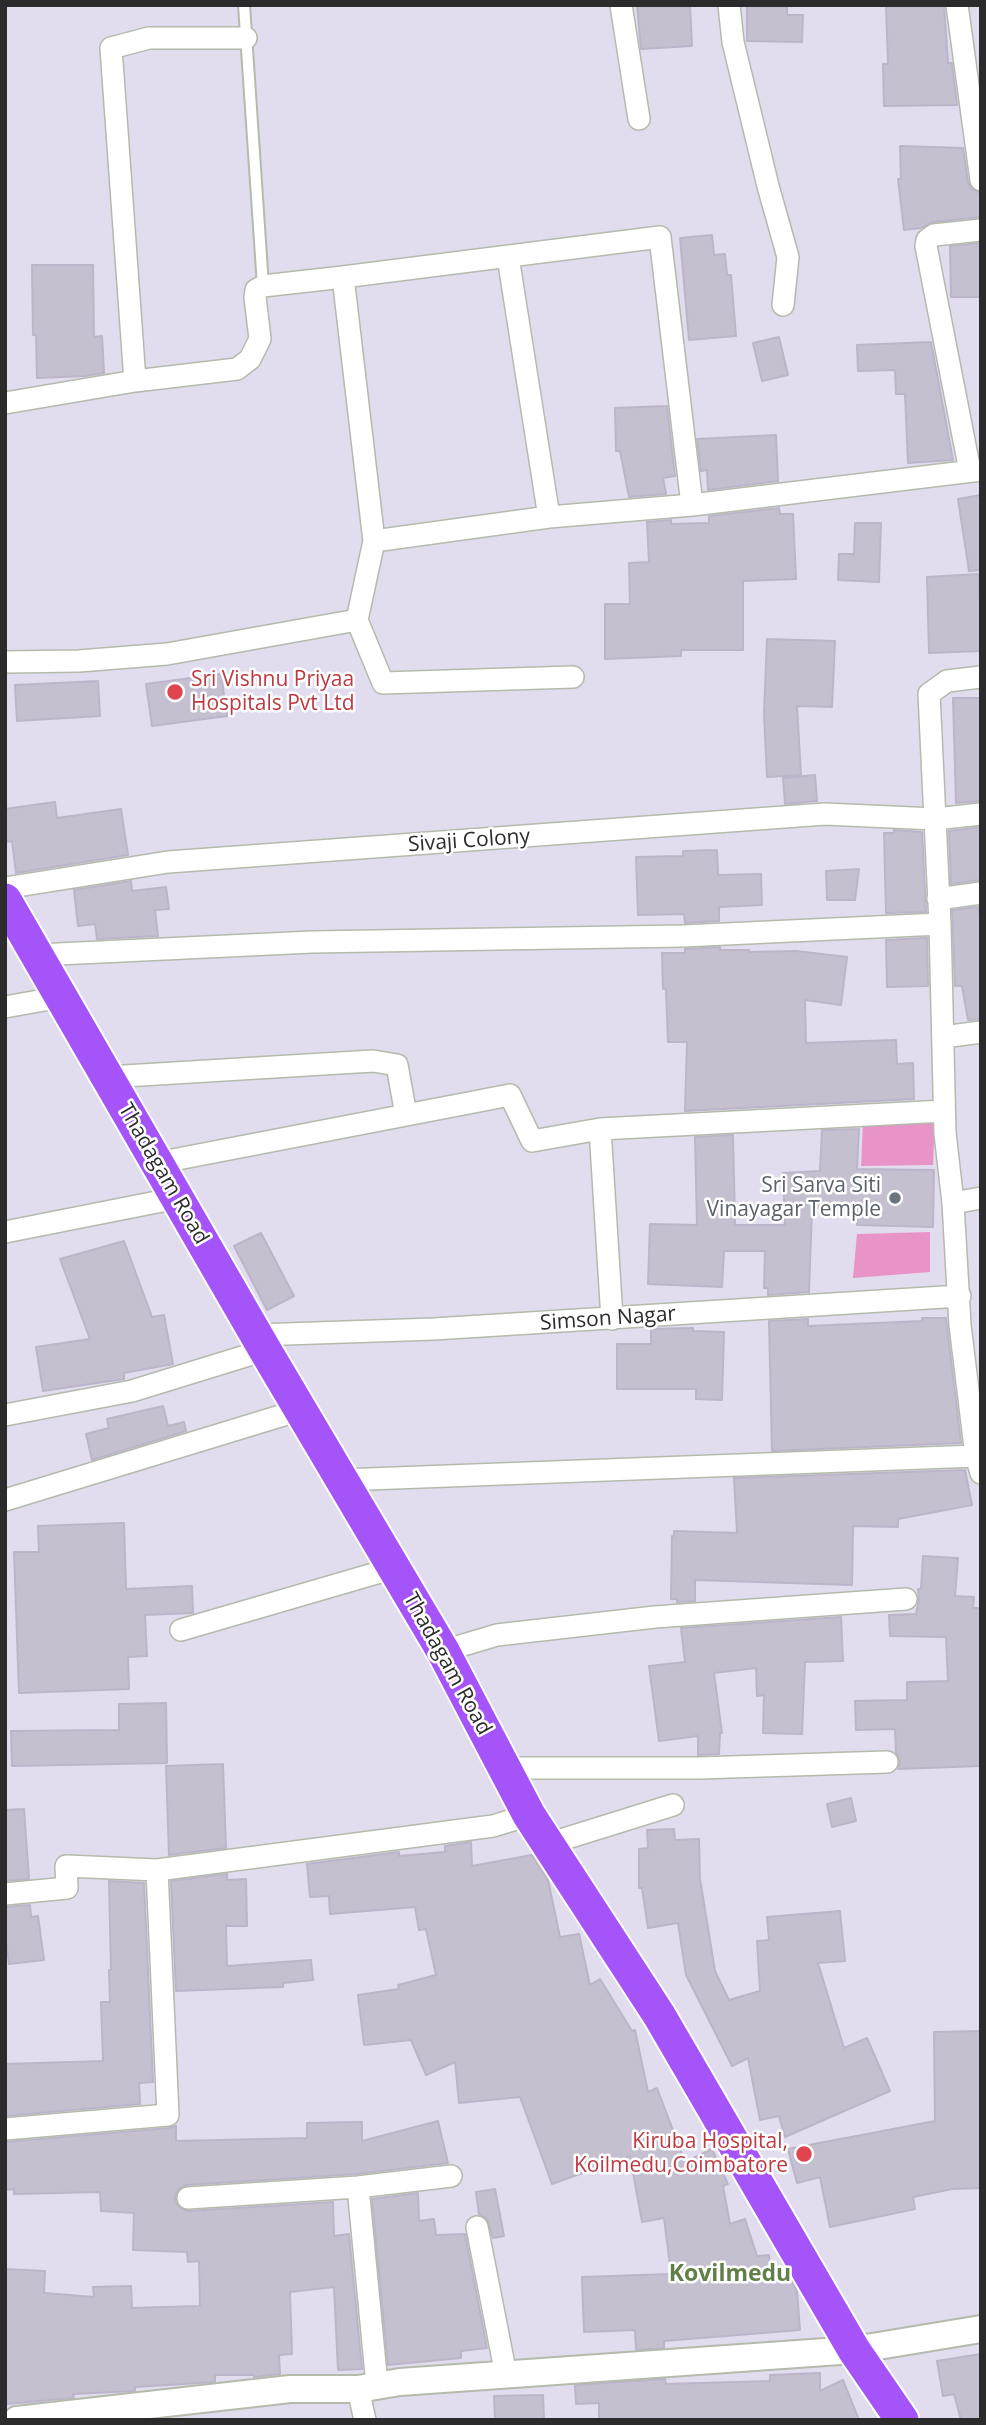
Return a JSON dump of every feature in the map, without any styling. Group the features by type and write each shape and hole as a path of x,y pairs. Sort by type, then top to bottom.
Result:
{"main road":[{"name":"Thadagam Road","path":"5,900 300,1410 443,1651 529,1815 659,2015 854,2350 902,2420"}],"street":[{"path":"621,5 639,119"},
{"path":"729,5 733,42 788,257 783,305"},
{"path":"957,5 981,180"},
{"path":"135,382 111,48 149,38 246,38"},
{"path":"374,541 549,517 692,505 975,470 926,246 927,240 934,235 981,230"},
{"path":"5,402 237,369 250,359 260,340 255,297 256,290 263,286 660,237 692,505"},
{"path":"508,257 549,517"},
{"path":"343,277 374,541 357,620 383,683 573,677"},
{"path":"5,662 79,661 167,654 357,620"},
{"path":"342,1480 979,1465 961,1325 944,1111 940,924 929,694 947,681 981,677"},
{"name":"Sivaji Colony","path":"5,888 168,862 825,814 935,819 981,814"},
{"path":"938,899 981,893"},
{"path":"37,955 312,942 684,936 940,924"},
{"path":"5,1007 61,997"},
{"path":"943,1037 981,1032"},
{"path":"108,1077 373,1061 397,1065 406,1115"},
{"path":"157,1163 510,1095 532,1141 600,1129 944,1111"},
{"path":"600,1129 612,1319"},
{"path":"5,1232 177,1198"},
{"path":"953,1203 981,1198"},
{"name":"Simson Nagar","path":"5,1415 132,1391 261,1343 434,1329 960,1296"},
{"path":"5,1500 300,1410"},
{"path":"181,1630 394,1568"},
{"path":"443,1651 497,1635 641,1619 905,1599"},
{"path":"504,1768 699,1768 887,1762"},
{"path":"548,1844 673,1805"},
{"path":"5,1894 67,1888 66,1866 157,1870 493,1826 529,1815"},
{"path":"5,2129 168,2115 157,1870"},
{"path":"188,2198 358,2187 451,2176"},
{"path":"358,2187 367,2387 365,2420"},
{"path":"477,2227 506,2375"},
{"path":"17,2420 290,2389 367,2387 631,2364 854,2350 981,2329"}],"lane":[{"path":"244,5 263,286"}],"shaded area":[{"path":"935,1118 933,1165 861,1166 863,1121"},
{"path":"930,1232 930,1272 853,1278 857,1234"}],"building":[{"path":"637,5 690,5 692,46 641,49"},
{"path":"747,5 787,5 787,15 803,15 802,42 747,41"},
{"path":"886,5 944,5 948,63 952,63 957,105 884,106 883,64 888,64"},
{"path":"900,146 963,148 968,182 971,189 981,193 981,217 933,222 921,228 904,230 898,179 901,179"},
{"path":"712,235 714,255 725,254 727,275 731,275 736,336 689,340 680,238"},
{"path":"981,243 981,297 951,297 950,246"},
{"path":"32,265 93,265 94,337 102,336 104,373 37,378"},
{"path":"779,337 788,375 762,381 753,343"},
{"path":"931,342 953,460 908,463 905,394 896,394 895,370 858,371 857,345"},
{"path":"667,406 675,476 663,478 666,494 629,497 620,451 616,451 615,408"},
{"path":"776,435 778,481 708,490 707,470 701,471 697,439"},
{"path":"981,495 981,570 969,571 958,499"},
{"path":"779,508 780,514 793,514 796,579 743,581 743,650 681,650 681,656 605,659 605,604 630,604 629,563 649,562 647,522 671,520 671,524 709,523 709,516"},
{"path":"855,523 881,523 879,582 838,580 839,554 854,554"},
{"path":"979,574 981,651 929,653 927,577"},
{"path":"767,639 835,641 832,707 797,706 801,775 767,777 764,714"},
{"path":"221,674 227,716 152,726 146,684"},
{"path":"98,681 100,716 17,721 15,685"},
{"path":"953,698 981,698 981,801 956,803"},
{"path":"815,775 817,801 785,804 783,778"},
{"path":"55,802 57,818 121,809 128,855 16,873 12,841 5,842 5,809"},
{"path":"981,827 981,880 951,884 949,831"},
{"path":"894,830 922,832 926,912 886,913 884,833 894,833"},
{"path":"717,850 718,875 761,874 762,905 719,907 719,921 685,923 684,914 638,915 636,857 683,856 683,851"},
{"path":"859,869 855,900 827,900 826,871"},
{"path":"131,881 132,891 166,887 169,909 155,910 158,936 97,939 95,924 78,926 74,890"},
{"path":"978,907 981,922 981,1019 968,1020 962,986 955,986 952,910"},
{"path":"927,938 928,986 887,987 886,940"},
{"path":"720,947 720,950 796,951 847,957 841,1005 805,1000 806,1043 896,1040 897,1064 913,1063 914,1099 685,1111 687,1042 668,1042 662,953 685,953 685,949"},
{"path":"859,1129 857,1169 934,1170 933,1227 857,1225 857,1211 812,1208 809,1292 768,1295 768,1288 764,1288 765,1251 724,1251 722,1287 648,1284 650,1224 697,1225 695,1137 733,1135 735,1225 785,1225 783,1173 820,1171 822,1130"},
{"path":"261,1233 294,1296 267,1310 234,1246"},
{"path":"124,1241 152,1317 164,1315 173,1364 124,1373 124,1379 43,1391 36,1347 90,1339 60,1259"},
{"path":"922,1318 946,1318 961,1443 772,1451 769,1321 808,1319 808,1326 922,1321"},
{"path":"693,1328 693,1331 724,1332 722,1400 696,1399 696,1389 617,1389 617,1344 651,1344 651,1329"},
{"path":"163,1406 168,1426 184,1422 186,1431 92,1460 86,1434 109,1428 107,1419"},
{"path":"965,1470 972,1505 898,1519 898,1527 853,1526 852,1585 695,1580 695,1601 677,1602 677,1599 671,1599 674,1531 737,1533 734,1478"},
{"path":"124,1523 126,1589 192,1586 193,1613 145,1615 147,1656 128,1657 129,1689 19,1693 14,1552 39,1552 38,1526"},
{"path":"923,1556 958,1558 955,1596 974,1597 973,1608 981,1608 981,1766 898,1769 900,1761 896,1753 895,1729 856,1730 855,1701 907,1700 907,1682 948,1681 946,1637 890,1636 889,1615 916,1614"},
{"path":"841,1617 843,1661 805,1662 802,1734 763,1733 764,1695 757,1696 756,1668 714,1673 722,1733 719,1754 698,1755 698,1736 659,1741 649,1666 685,1662 681,1628"},
{"path":"166,1703 167,1763 12,1766 11,1731 119,1730 119,1704"},
{"path":"223,1764 226,1848 169,1855 166,1766"},
{"path":"851,1798 856,1821 832,1827 827,1804"},
{"path":"24,1809 29,1879 5,1881 5,1810"},
{"path":"674,1829 675,1840 699,1839 700,1879 715,1971 729,2000 760,1991 757,1941 769,1940 767,1917 840,1911 845,1961 818,1963 844,2048 867,2038 890,2091 785,2137 779,2116 760,2120 748,2058 732,2066 686,1975 678,1923 648,1928 642,1888 639,1888 639,1849 648,1848 647,1830"},
{"path":"471,1842 472,1866 532,1855 548,1880 560,1937 579,1934 590,1985 600,1979 632,2031 635,2030 648,2092 657,2088 685,2162 712,2149 728,2184 723,2186 730,2224 745,2219 757,2256 769,2255 771,2282 792,2281 797,2291 800,2330 664,2341 664,2348 636,2350 635,2330 584,2332 582,2277 671,2274 664,2218 642,2222 630,2156 552,2184 520,2097 459,2103 455,2062 426,2075 411,2040 364,2045 358,1995 399,1989 398,1985 436,1975 426,1929 419,1930 415,1907 330,1914 329,1896 310,1897 307,1864 399,1852 399,1856 445,1852 445,1846"},
{"path":"227,1874 227,1880 246,1879 247,1926 226,1926 227,1966 311,1960 313,1980 283,1983 283,1987 176,1991 171,1881"},
{"path":"109,1881 144,1883 153,2082 139,2083 140,2104 5,2116 5,2064 103,2061 101,2002 110,2002"},
{"path":"30,1905 31,1917 38,1916 44,1960 9,1964 5,1907"},
{"path":"981,2031 981,2188 952,2189 913,2197 915,2209 830,2227 820,2177 797,2183 788,2149 935,2121 934,2032"},
{"path":"438,2121 448,2163 357,2174 187,2185 176,2193 178,2206 188,2211 333,2202 334,2236 349,2234 362,2369 338,2370 334,2287 290,2292 292,2354 279,2355 280,2374 254,2377 215,2375 215,2382 135,2387 135,2391 73,2394 74,2398 7,2404 5,2269 45,2271 44,2293 94,2297 93,2287 131,2286 132,2308 200,2306 199,2261 188,2262 187,2252 133,2250 134,2213 101,2211 100,2192 14,2194 14,2189 5,2190 5,2142 176,2126 176,2141 307,2138 307,2123 362,2122 362,2141"},
{"path":"495,2189 504,2236 493,2238 487,2219 479,2214 476,2192"},
{"path":"418,2193 419,2221 434,2219 436,2235 465,2234 487,2348 461,2351 461,2358 388,2365 372,2199"},
{"path":"981,2354 981,2420 961,2420 954,2394 943,2396 937,2361"},
{"path":"820,2373 820,2391 843,2380 859,2420 599,2420 599,2403 576,2404 575,2385 665,2379 666,2384 770,2381 770,2375"},
{"path":"543,2395 544,2420 495,2420 494,2396"}],"place":[{"name":"Sri Vishnu Priyaa Hospitals Pvt Ltd","path":"175,692"},
{"name":"Sri Sarva Siti Vinayagar Temple","path":"895,1198"},
{"name":"Kiruba Hospital, Koilmedu,Coimbatore","path":"804,2154"}],"district":[{"name":"Kovilmedu","path":"730,2274"}]}
